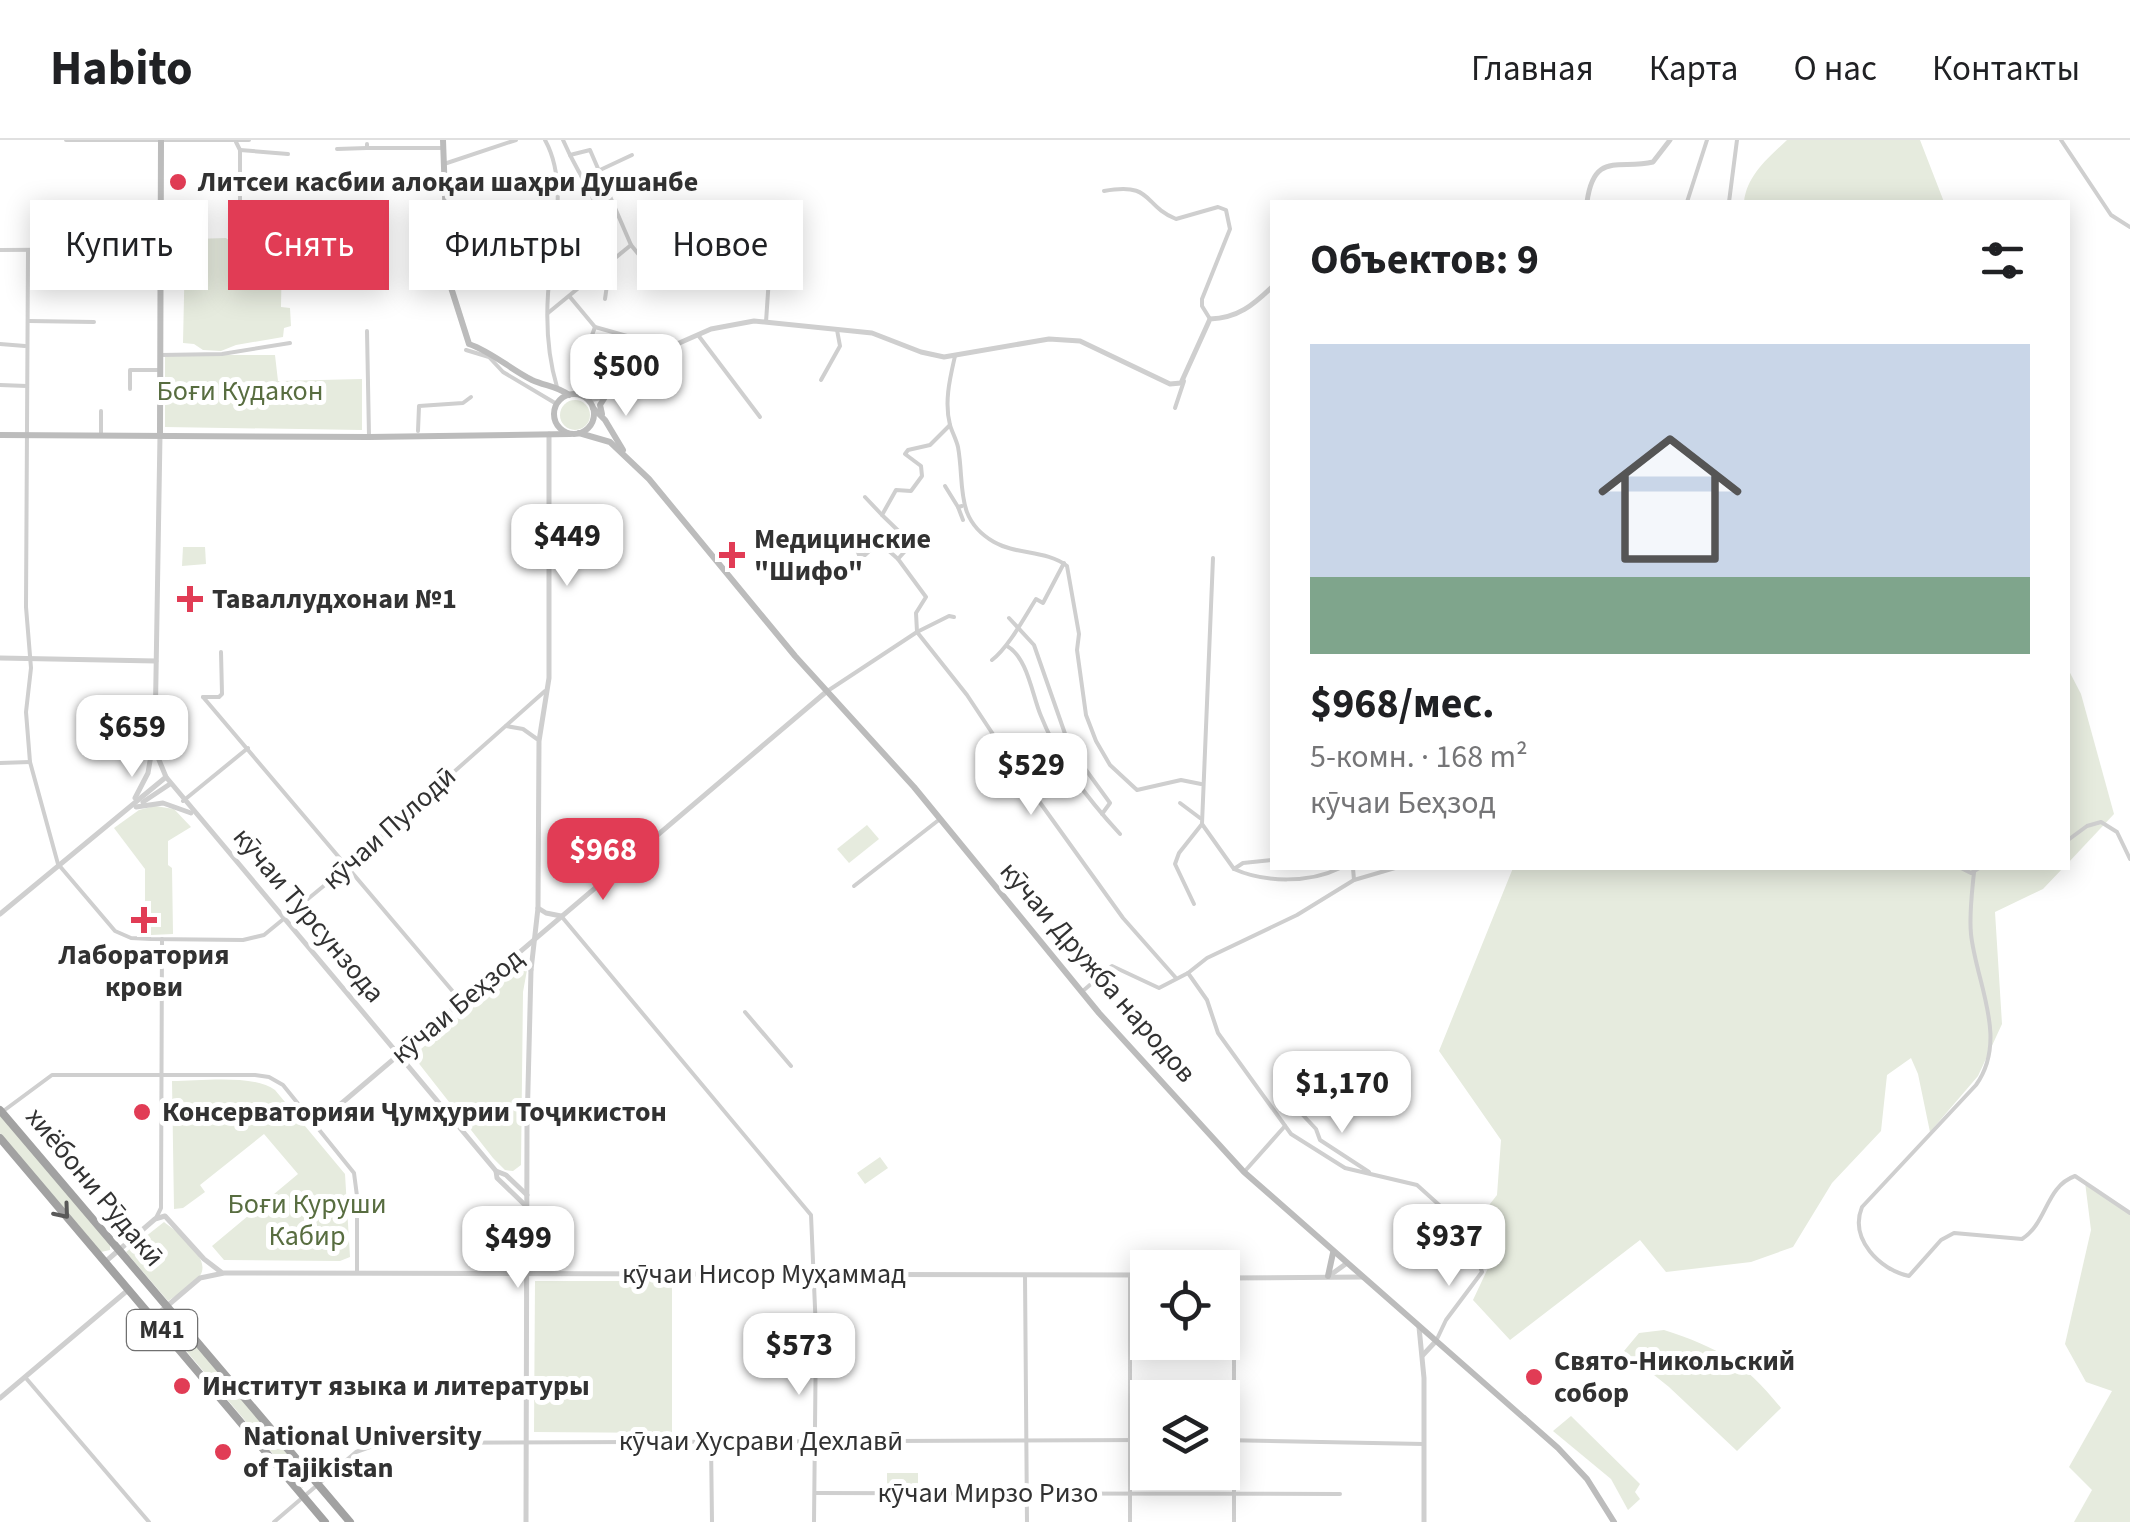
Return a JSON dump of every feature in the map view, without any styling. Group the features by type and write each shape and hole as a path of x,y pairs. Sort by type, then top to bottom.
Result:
{"highway":[{"name":"хиёбони Рӯдакӣ","path":"1,1111 350,1522"},
{"name":"M41","path":"0,1138 325,1522"}],"main road":[{"path":"160,200 161,140"},
{"path":"443,144 448,278 469,344 544,384 579,395 605,420 627,456"},
{"path":"160,290 160,435"},
{"path":"544,384 556,405 550,434"},
{"path":"556,405 569,395"},
{"path":"605,398 600,405 605,420"},
{"path":"580,433 592,423 591,404"},
{"path":"555,418 560,428 570,434"},
{"path":"0,434 370,437 580,433 610,442 627,456"},
{"name":"кӯчаи Дружба народов","path":"627,456 826,692 940,819 1081,992 1244,1172 1558,1448 1587,1479 1614,1522"},
{"path":"1328,1276 1333,1252"}],"street":[{"path":"66,140 249,140"},
{"path":"443,164 516,140"},
{"path":"545,140 551,151 556,200"},
{"path":"563,140 594,200"},
{"path":"1588,200 1593,180 1602,169 1616,163 1652,162 1670,140"},
{"path":"1687,200 1707,140"},
{"path":"1729,200 1737,140"},
{"path":"2062,140 2112,215 2130,227"},
{"path":"236,142 240,150 240,200"},
{"path":"337,149 443,144"},
{"path":"570,155 588,149 637,252"},
{"path":"240,150 288,154"},
{"path":"600,170 632,154"},
{"path":"1104,191 1140,190 1176,219 1218,206 1226,210 1230,229 1202,299 1210,319"},
{"path":"604,200 608,198"},
{"path":"617,257 631,245"},
{"path":"0,250 28,250 26,607 30,658 26,698 30,762 58,864"},
{"path":"1210,319 1225,319 1248,310 1270,288"},
{"path":"550,290 550,364 557,388"},
{"path":"548,313 578,290"},
{"path":"604,299 606,290"},
{"path":"766,322 768,290"},
{"path":"570,297 595,326 634,338 655,358"},
{"path":"1175,408 1210,319"},
{"path":"28,321 94,322"},
{"path":"591,404 605,398 655,358 711,328 735,323 766,322 872,334 921,352 955,356 1024,342 1068,340 1100,350 1170,384 1184,382"},
{"path":"594,345 591,336 595,326"},
{"path":"821,380 840,346 836,329"},
{"path":"367,331 370,437"},
{"path":"698,335 760,417"},
{"path":"160,355 222,354 290,343"},
{"path":"0,344 28,346"},
{"path":"466,350 490,357 503,372 556,405"},
{"path":"955,356 948,390 950,425 958,448 963,520"},
{"path":"130,390 130,370 160,370"},
{"path":"0,385 28,386"},
{"path":"418,431 419,406 464,403 471,396"},
{"path":"101,411 101,433"},
{"path":"882,515 897,489 911,491 922,476 921,466 906,454 908,450 930,445 950,425"},
{"path":"526,1522 526,1195 531,970 538,908 539,741 549,678 550,434"},
{"name":"кӯчаи Турсунзода","path":"160,435 155,735 157,755 168,780 496,1171 506,1175 526,1195"},
{"path":"945,486 974,527 994,542 1064,563"},
{"path":"865,496 913,542 898,559"},
{"path":"851,533 858,555 865,555 875,546 889,551 926,597 916,613 917,632 967,694 1123,918 1176,978"},
{"path":"1194,904 1175,864 1202,821 1213,558"},
{"path":"992,660 1007,646 1036,598 1044,603 1064,563"},
{"path":"1064,563 1073,590 1086,715 1110,765 1137,790 1181,780 1201,784"},
{"path":"826,692 917,632 948,616 954,617"},
{"path":"1009,618 1034,645 1073,755 1110,803 1102,814"},
{"path":"1007,646 1022,662 1060,758 1080,790 1120,834"},
{"path":"222,652 222,694 219,698 203,697 462,1000"},
{"path":"0,658 156,661"},
{"name":"кӯчаи Пулодӣ","path":"58,864 115,931 131,938 252,940 264,935 348,866 545,691"},
{"name":"кӯчаи Беҳзод","path":"316,1125 826,692"},
{"path":"506,726 523,729 539,741"},
{"path":"134,804 148,772 155,735"},
{"path":"183,801 248,748"},
{"path":"0,763 30,762"},
{"path":"1018,772 1031,762"},
{"path":"0,914 168,780"},
{"path":"134,804 164,803 195,815"},
{"path":"1180,803 1202,821 1234,869 1256,877 1290,878 1335,870"},
{"path":"854,886 940,819"},
{"path":"2070,838 2101,822 2117,832 2130,859"},
{"path":"1234,869 1245,863 1270,860"},
{"path":"1353,870 1354,880"},
{"path":"1081,992 1112,966 1159,988 1354,880 1388,870"},
{"path":"1964,870 1977,870"},
{"path":"1974,872 1972,937 1990,1017 1984,1070 1976,1085 1862,1207 1858,1222 1862,1240 1870,1252 1894,1270 1910,1276 1947,1235 2022,1239 2035,1229 2056,1188 2074,1176 2130,1213"},
{"path":"538,908 546,914 561,916 810,1215 814,1275 814,1522"},
{"path":"105,1262 155,1219 161,1208 162,939"},
{"path":"508,962 520,962 531,970"},
{"path":"1188,974 1207,1000 1218,1032 1294,1136 1344,1168 1414,1183 1468,1231 1483,1268 1478,1281 1423,1355"},
{"path":"745,1012 791,1066"},
{"path":"1,1111 52,1074 267,1076 283,1085 355,1178 358,1273"},
{"path":"1301,1112 1320,1140 1373,1174"},
{"path":"1244,1172 1285,1126"},
{"path":"506,1175 519,1174 527,1166"},
{"name":"кӯчаи Турсунзода","path":"496,1171 497,1178 526,1206"},
{"path":"161,1208 204,1258 224,1272"},
{"path":"155,1219 168,1217"},
{"path":"200,1278 206,1268 204,1258"},
{"path":"1318,1280 1347,1263"},
{"name":"кӯчаи Нисор Муҳаммад","path":"153,1318 200,1278 224,1272 1130,1275"},
{"path":"1025,1274 1027,1522"},
{"path":"1240,1279 1363,1277"},
{"path":"0,1398 128,1290"},
{"path":"1419,1328 1423,1355 1424,1522"},
{"path":"25,1377 149,1522"},
{"name":"кӯчаи Хусрави Дехлавӣ","path":"318,1485 356,1452 374,1444 1130,1440"},
{"path":"1240,1440 1424,1444"},
{"path":"711,1441 712,1522"},
{"path":"274,1522 318,1485"},
{"path":"1130,1490 1130,1522"},
{"path":"1234,1490 1234,1522"},
{"name":"кӯчаи Мирзо Ризо","path":"815,1494 1340,1494"}],"green space":[{"path":"1787,140 1920,140 1943,200 1744,200 1754,175"},
{"path":"208,239 228,240 228,290 281,290 281,307 290,308 291,326 284,328 283,337 221,351 183,343 184,290 208,290"},
{"name":"Боғи Кудакон","path":"165,355 275,355 278,381 362,379 362,430 165,427"},
{"path":"575,400 586,404 590,415 586,426 575,430 564,426 560,415 564,404"},
{"path":"183,547 205,547 206,564 182,566"},
{"path":"2070,673 2081,694 2114,814 2070,861"},
{"path":"155,806 174,809 191,827 168,841 173,934 151,935 151,901 145,901 145,869 114,828 139,810"},
{"path":"867,825 879,839 849,863 837,849"},
{"path":"1512,870 2061,870 2043,889 1995,912 2002,1024 1978,1076 1930,1132 1911,1058 1887,1075 1881,1131 1832,1183 1793,1247 1751,1262 1666,1272 1640,1240 1510,1340 1473,1300 1489,1266 1471,1228 1497,1195 1501,1140 1439,1051"},
{"path":"519,964 527,970 523,992 521,1165 513,1171 505,1170 493,1158 413,1056"},
{"name":"Боғи Куруши Кабир","path":"241,1080 275,1090 345,1174 350,1257 340,1261 224,1260 212,1246 298,1174 264,1134 200,1185 205,1192 183,1208 174,1209 172,1081"},
{"path":"0,1114 110,1242 110,1250 101,1252 0,1133"},
{"path":"880,1157 888,1168 865,1184 857,1173"},
{"path":"2085,1182 2130,1211 2130,1522 2074,1522 2092,1490 2069,1467 2112,1391 2086,1382 2065,1344 2091,1230"},
{"path":"164,1222 196,1252 202,1267 195,1282 168,1301 126,1252"},
{"path":"535,1281 672,1281 672,1433 534,1432"},
{"path":"170,1313 311,1480 302,1488 161,1321"},
{"path":"1664,1330 1729,1358 1781,1408 1737,1451 1624,1351 1639,1333"},
{"path":"1571,1416 1640,1484 1635,1492 1640,1499 1628,1510 1611,1479 1553,1431"},
{"path":"887,1473 918,1473 918,1492 887,1492"}],"place":[{"name":"Литсеи касбии алоқаи шаҳри Душанбе","path":"178,182"},
{"name":"Медицинские \"Шифо\"","path":"732,555"},
{"name":"Таваллудхонаи №1","path":"190,599"},
{"name":"Лаборатория крови","path":"144,920"},
{"name":"Консерваторияи Ҷумҳурии Тоҷикистон","path":"142,1112"},
{"name":"Свято-Никольский собор","path":"1534,1377"},
{"name":"Институт языка и литературы","path":"182,1386"},
{"name":"National University of Tajikistan","path":"223,1452"}]}
